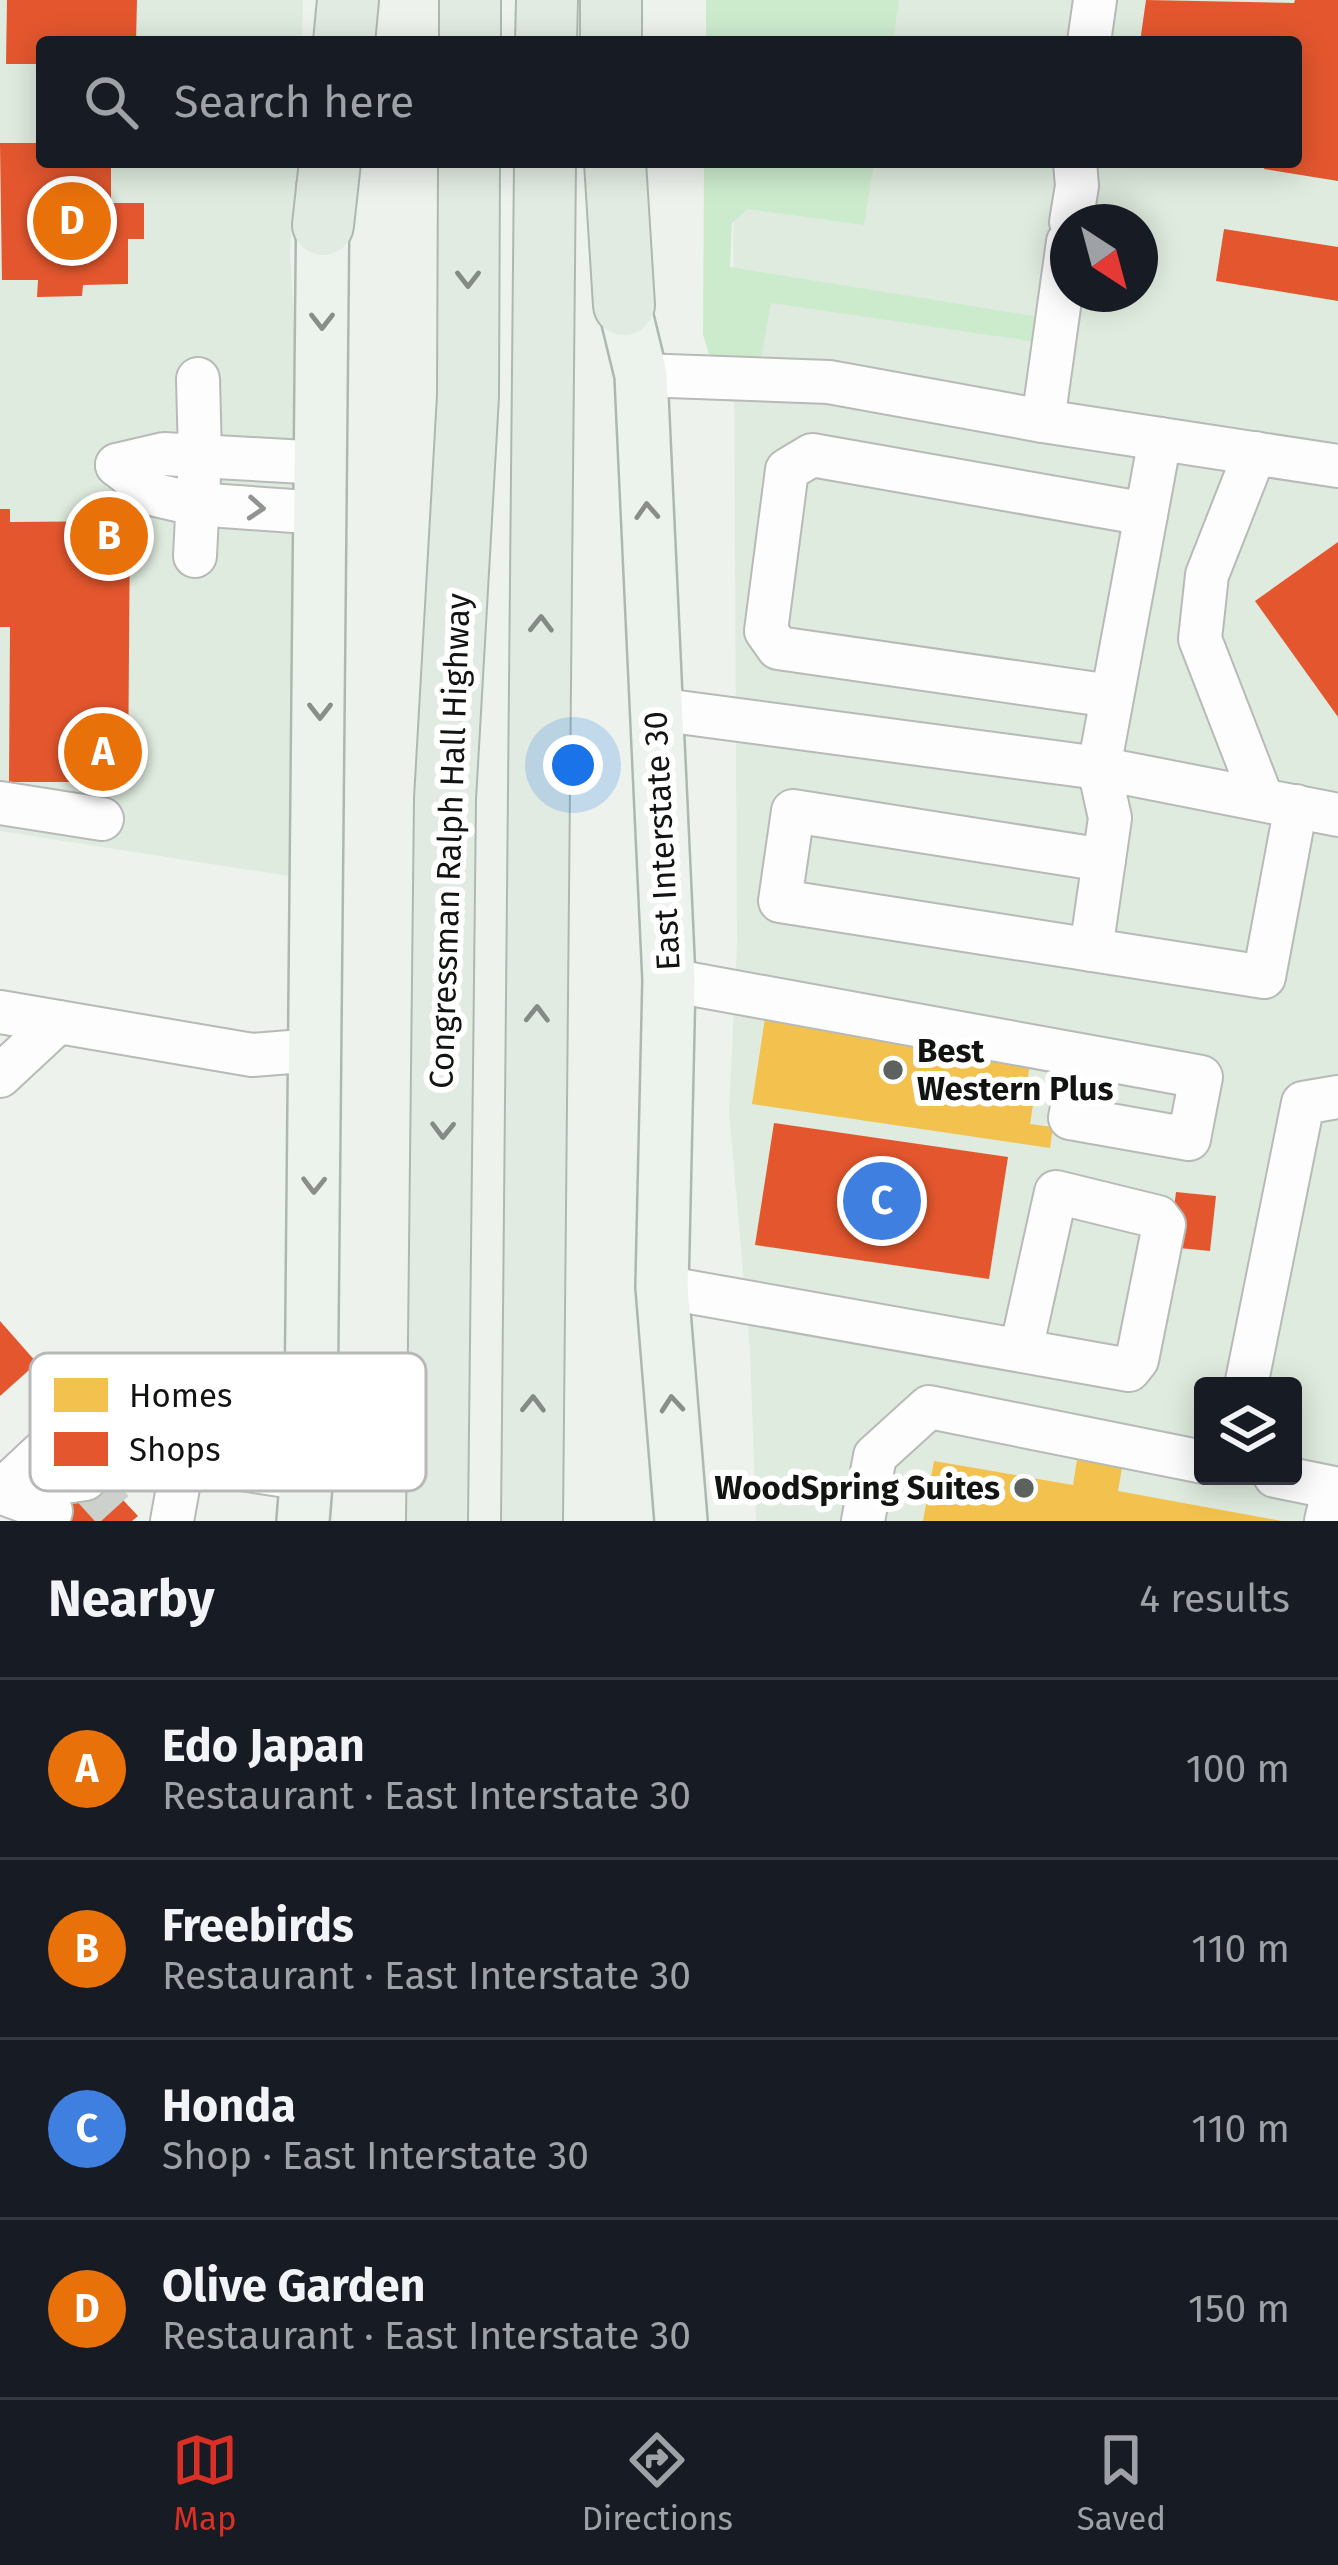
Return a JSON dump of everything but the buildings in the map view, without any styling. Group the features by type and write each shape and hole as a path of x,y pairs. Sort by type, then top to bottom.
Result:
{"highway":[{"path":"345,36 348,0"},
{"path":"470,0 470,36"},
{"path":"546,36 547,0"},
{"path":"611,0 611,36"},
{"path":"322,225 326,168"},
{"name":"Congressman Ralph Hall Highway","path":"437,1521 445,800 468,396 469,168"},
{"path":"532,1521 545,168"},
{"path":"615,168 624,305"}],"main road":[{"path":"323,36 324,0"},
{"path":"632,36 633,0"},
{"name":"East Interstate 30","path":"628,168 624,305 641,375 668,980 662,1286 681,1521"},
{"path":"312,1353 322,225"}],"lane":[{"path":"1090,36 1096,0"},
{"path":"1074,204 1076,168"},
{"path":"1043,421 1058,312"},
{"path":"641,375 829,382 1043,421 1338,466"},
{"path":"195,556 200,456 197,379"},
{"path":"1091,950 1110,818 1099,769 1160,439"},
{"path":"1255,453 1207,574 1200,639 1313,807"},
{"path":"164,454 200,456 322,488 195,504 156,494 117,465 164,454"},
{"path":"1111,696 778,648 766,631 787,470 812,455 1146,514"},
{"path":"656,709 1099,769 1313,807"},
{"path":"0,802 102,819"},
{"path":"1104,860 793,812 780,901 1264,977 1313,807"},
{"path":"668,980 1081,1057"},
{"path":"0,1012 252,1055 316,1050"},
{"path":"0,1076 58,1022"},
{"path":"1248,1377 1303,1103 1338,1097"},
{"path":"662,1286 1129,1370 1137,1360 1164,1225 1158,1216 1056,1192 1021,1350"},
{"path":"863,1521 875,1456 929,1407 1194,1460"},
{"path":"0,1492 30,1464"},
{"path":"1302,1483 1333,1491"},
{"path":"0,1492 30,1487"},
{"path":"172,1521 177,1491"},
{"path":"0,1492 50,1510"},
{"path":"0,1492 9,1521"}],"shaded area":[{"path":"0,0 303,0 302,36 36,36 36,168 297,168 290,250 308,591 295,877 0,831"},
{"path":"732,0 1338,0 1338,1521 756,1521 750,1352 729,1111 737,945 733,168 1302,168 1302,36 733,36"}],"green space":[{"path":"706,0 899,0 894,36 706,36"},
{"path":"704,168 873,168 864,225 748,209 732,223 730,267 1040,317 1036,342 771,303 760,364 710,357 703,335"}],"tunnel":[{"path":"96,1491 123,1521"}],"place":[{"name":"Olive Garden","path":"72,221"},
{"name":"Freebirds","path":"109,536"},
{"name":"Edo Japan","path":"103,752"},
{"name":"Best Western Plus","path":"893,1070"},
{"name":"Honda","path":"882,1201"},
{"name":"WoodSpring Suites","path":"1024,1488"}]}
